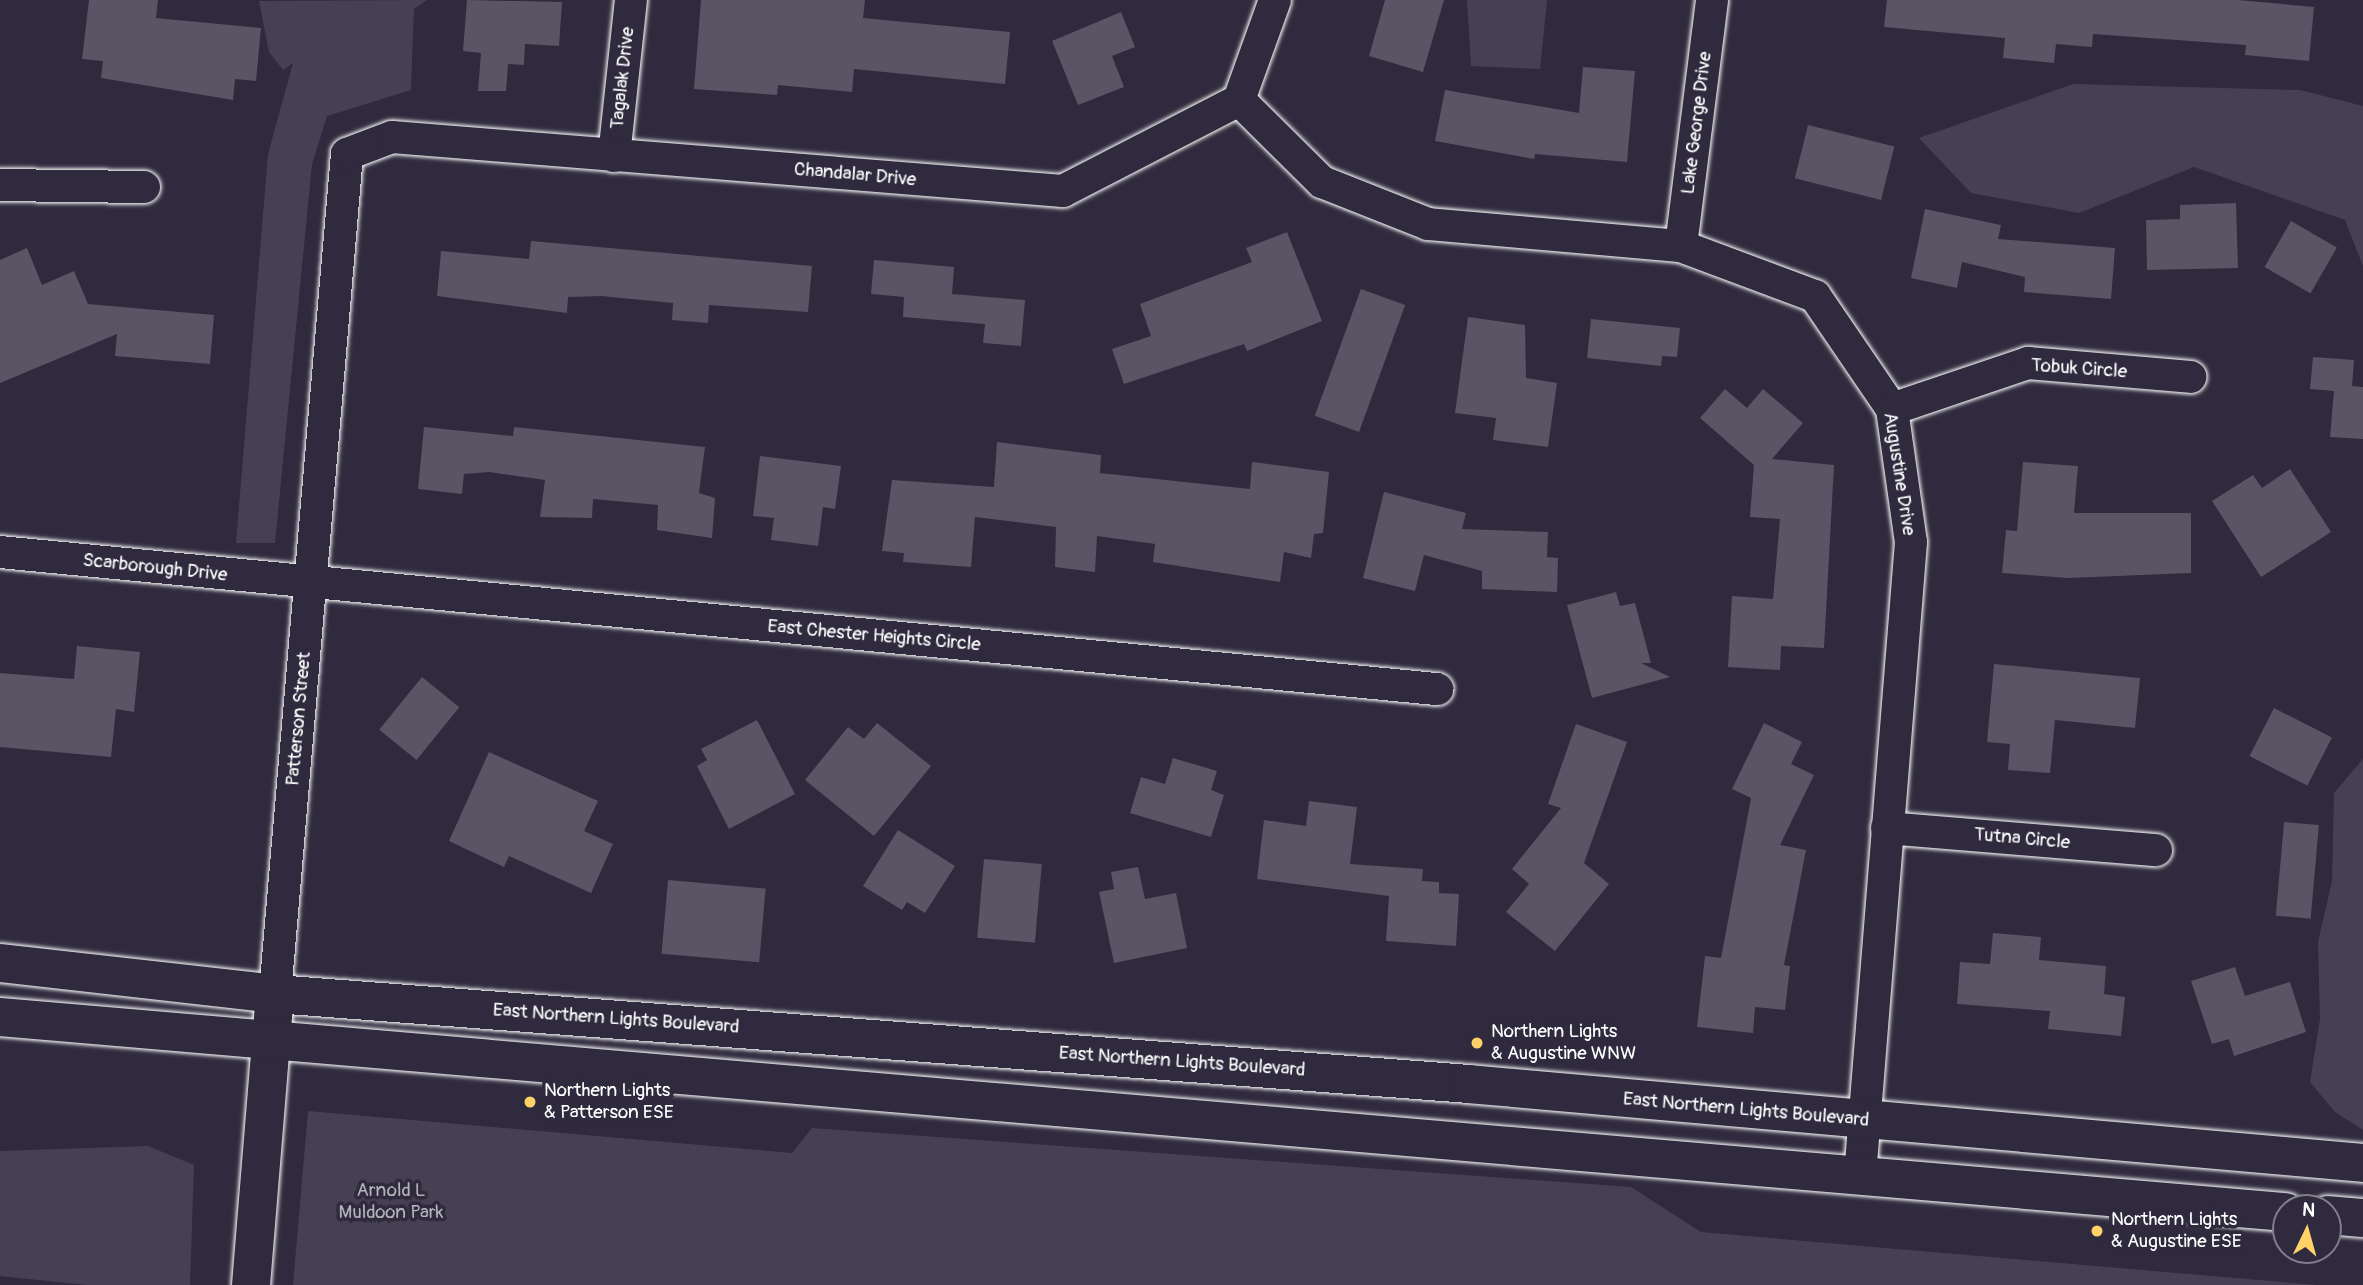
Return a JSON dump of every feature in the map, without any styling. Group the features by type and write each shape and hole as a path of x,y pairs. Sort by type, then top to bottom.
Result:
{"main road":[{"name":"East Northern Lights Boulevard","path":"0,963 275,994 1468,1084 2363,1163"},
{"name":"Patterson Street","path":"251,1285 275,994"},
{"path":"0,1017 2272,1211"},
{"path":"2342,1216 2363,1218"}],"street":[{"name":"Tagalak Drive","path":"614,156 631,0"},
{"path":"1238,100 1275,0"},
{"name":"Lake George Drive","path":"1681,246 1712,0"},
{"name":"Chandalar Drive","path":"347,154 391,136 1063,191 1238,100"},
{"name":"Augustine Drive","path":"1238,100 1322,182 1428,224 1681,246 1815,296 1892,409 1911,542 1860,1176"},
{"name":"Patterson Street","path":"275,994 347,154"},
{"path":"0,185 144,187"},
{"name":"Tobuk Circle","path":"1892,409 2028,363 2190,377"},
{"name":"Scarborough Drive","path":"0,552 310,583"},
{"name":"East Chester Heights Circle","path":"310,583 1437,689"},
{"name":"Tutna Circle","path":"1887,828 2156,850"}],"green space":[{"path":"427,0 414,9 411,90 327,116 312,164 275,543 236,543 268,154 293,63 283,70 269,52 259,1"},
{"path":"1467,0 1547,0 1540,69 1471,66"},
{"path":"2073,84 2300,90 2363,106 2363,266 2345,220 2194,167 2079,213 1971,193 1919,138"},
{"path":"2363,759 2363,1130 2335,1112 2310,1082 2320,1019 2318,942 2332,881 2334,793"},
{"name":"Arnold L Muldoon Park","path":"308,1111 792,1153 812,1128 1631,1187 1701,1232 2316,1285 293,1285"},
{"path":"148,1146 194,1165 190,1285 87,1285 0,1276 0,1151"}],"building":[{"path":"89,0 158,0 156,18 261,28 256,81 235,79 233,100 101,78 103,61 82,59"},
{"path":"467,0 562,2 559,46 525,44 524,65 508,64 506,91 478,91 481,53 463,51"},
{"path":"701,0 865,0 863,18 1010,32 1005,84 854,69 852,92 778,85 777,95 694,89"},
{"path":"1385,0 1444,0 1423,72 1369,56"},
{"path":"1887,0 2238,0 2314,7 2309,61 2245,55 2246,45 2093,34 2092,47 2056,44 2054,63 2003,58 2005,38 1884,27"},
{"path":"1121,12 1135,47 1112,56 1124,87 1078,105 1052,41"},
{"path":"1583,67 1635,71 1627,162 1535,154 1534,159 1435,141 1445,90 1579,113"},
{"path":"1808,125 1894,147 1881,200 1795,178"},
{"path":"2236,203 2238,268 2147,270 2146,220 2180,219 2180,205"},
{"path":"1925,209 2001,225 1998,239 2115,248 2111,299 2024,292 2025,277 1962,262 1957,288 1911,278"},
{"path":"2291,221 2337,248 2310,293 2264,267"},
{"path":"1287,232 1322,321 1247,351 1244,344 1124,384 1112,349 1151,336 1140,304 1252,262 1246,248"},
{"path":"531,241 812,266 808,312 709,305 708,323 672,320 673,303 601,296 568,297 567,313 437,296 441,251 529,259"},
{"path":"27,248 42,285 74,271 88,304 214,315 210,364 115,356 117,334 0,383 0,260"},
{"path":"874,260 954,267 952,294 1025,300 1021,346 983,343 985,324 903,317 904,297 871,294"},
{"path":"1361,289 1405,305 1359,432 1315,416"},
{"path":"1468,317 1525,325 1526,378 1557,383 1548,447 1493,440 1496,418 1455,413"},
{"path":"1591,319 1680,328 1677,357 1662,356 1661,366 1587,358"},
{"path":"2313,357 2354,360 2352,386 2363,387 2363,439 2330,437 2334,391 2310,389"},
{"path":"1725,389 1747,408 1763,389 1803,423 1772,459 1834,465 1824,648 1781,646 1780,670 1728,667 1732,596 1773,599 1780,519 1750,517 1754,465 1700,418"},
{"path":"424,427 513,436 514,427 705,447 699,493 715,498 712,538 657,530 658,505 593,499 592,518 540,517 545,480 489,472 464,474 462,494 418,489"},
{"path":"997,442 1101,455 1100,473 1250,489 1252,462 1329,472 1323,533 1314,534 1311,558 1284,552 1280,582 1153,562 1155,544 1097,536 1095,572 1055,567 1056,527 975,517 971,567 903,562 904,553 882,551 892,480 994,487"},
{"path":"760,456 841,466 835,509 823,507 818,546 771,540 774,518 753,516"},
{"path":"2023,462 2078,466 2074,513 2191,513 2191,573 2068,578 2002,573 2006,530 2017,531"},
{"path":"2290,469 2331,532 2261,577 2212,501 2253,475 2262,488"},
{"path":"1384,492 1466,513 1462,529 1548,532 1547,557 1558,558 1557,592 1482,589 1482,571 1424,555 1415,591 1363,578"},
{"path":"1616,592 1620,606 1635,603 1651,663 1641,663 1670,677 1592,698 1567,605"},
{"path":"77,646 140,652 134,712 116,709 111,757 0,747 0,673 74,679"},
{"path":"1994,664 2140,678 2135,728 2055,720 2050,773 2008,770 2010,744 1987,742"},
{"path":"422,677 459,707 417,760 379,730"},
{"path":"2274,708 2332,738 2307,786 2249,756"},
{"path":"757,720 795,794 729,829 697,766 707,760 701,749"},
{"path":"877,723 931,766 874,836 805,780 848,727 864,739"},
{"path":"1764,723 1802,742 1791,764 1814,775 1780,845 1806,850 1784,965 1790,966 1785,1010 1755,1007 1753,1033 1697,1027 1705,956 1721,958 1751,798 1732,789"},
{"path":"1576,724 1627,742 1584,863 1609,884 1555,951 1506,912 1529,884 1512,869 1561,808 1548,804"},
{"path":"489,752 598,801 584,831 613,844 591,893 509,856 504,867 449,841"},
{"path":"1173,758 1217,771 1211,790 1224,795 1211,837 1130,813 1141,777 1165,784"},
{"path":"1309,801 1357,807 1350,864 1423,869 1422,881 1439,882 1439,893 1459,894 1456,946 1386,941 1389,896 1257,879 1264,820 1306,826"},
{"path":"2284,822 2319,825 2311,919 2276,916"},
{"path":"898,830 955,866 925,913 907,902 902,910 863,886"},
{"path":"984,859 1042,864 1035,943 977,938"},
{"path":"1138,867 1145,899 1176,893 1187,948 1114,963 1099,892 1114,889 1111,872"},
{"path":"668,880 766,889 759,962 662,954"},
{"path":"1993,933 2041,937 2039,960 2106,966 2104,994 2125,997 2121,1036 2048,1029 2050,1011 1957,1004 1960,962 1990,964"},
{"path":"2235,967 2245,996 2290,982 2306,1032 2234,1056 2229,1039 2212,1044 2191,981"}],"place":[{"name":"Northern Lights & Augustine WNW","path":"1477,1043"},
{"name":"Northern Lights & Patterson ESE","path":"530,1102"},
{"name":"Northern Lights & Augustine ESE","path":"2097,1231"}]}
